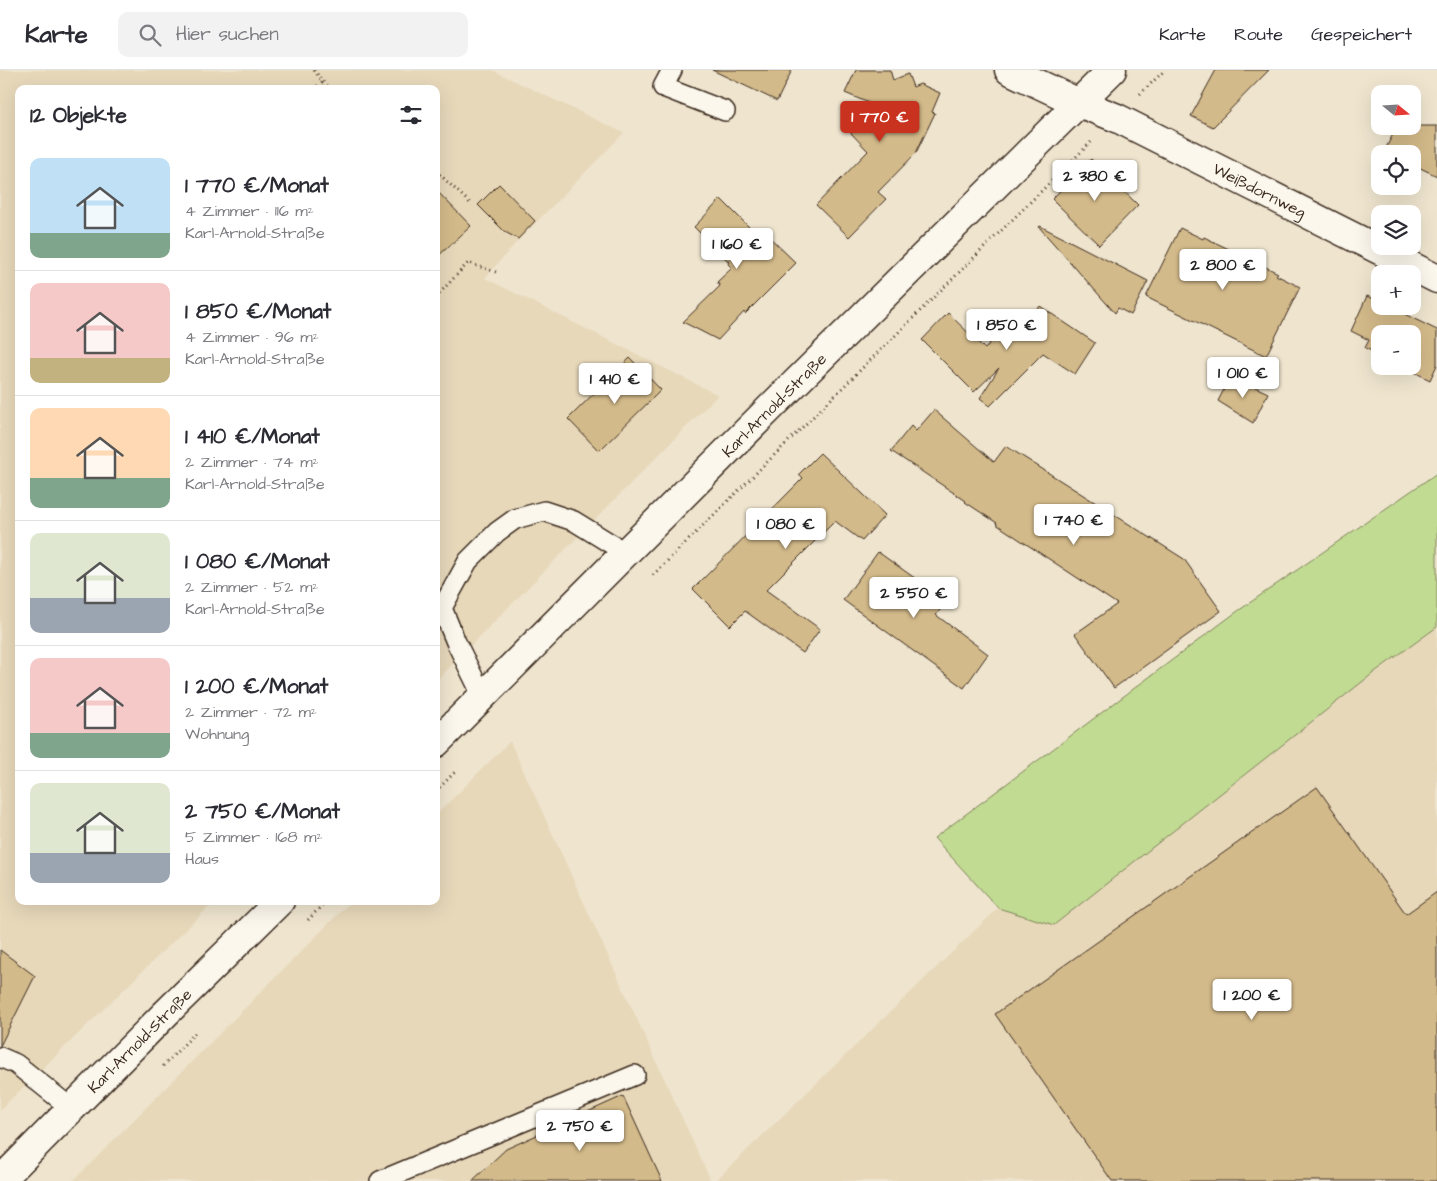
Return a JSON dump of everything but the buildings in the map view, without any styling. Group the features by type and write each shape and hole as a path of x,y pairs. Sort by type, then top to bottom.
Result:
{"main road":[{"name":"Weißdornweg","path":"1009,70 1079,103 1117,118 1437,279"},
{"name":"Karl-Arnold-Straße","path":"440,739 778,400 1112,70"},
{"name":"Karl-Arnold-Straße","path":"0,1181 276,905"}],"lane":[{"path":"672,70 663,87 725,111"},
{"path":"482,697 442,608 468,561 497,532 515,519 544,511 574,522 626,554"},
{"path":"0,1057 16,1064 72,1109"},
{"path":"380,1181 635,1075"}],"path":[{"path":"314,70 326,85"},
{"path":"319,85 323,82"},
{"path":"651,577 1068,164"},
{"path":"440,175 471,204"},
{"path":"440,292 468,263 496,272"},
{"path":"440,787 463,764"},
{"path":"306,922 322,905"},
{"path":"159,1070 201,1028"}],"shaded area":[{"path":"0,70 492,70 624,133 516,243 485,278 718,395 440,677 440,85 15,85 15,905 211,905 0,1110"},
{"path":"1437,627 1437,1181 715,1181 998,908 1054,925 1376,671"},
{"path":"510,741 711,1181 73,1181 347,905 440,905 440,811"}],"green space":[{"path":"1437,473 1437,627 1376,671 1054,925 998,908 934,838 1235,613"}]}
